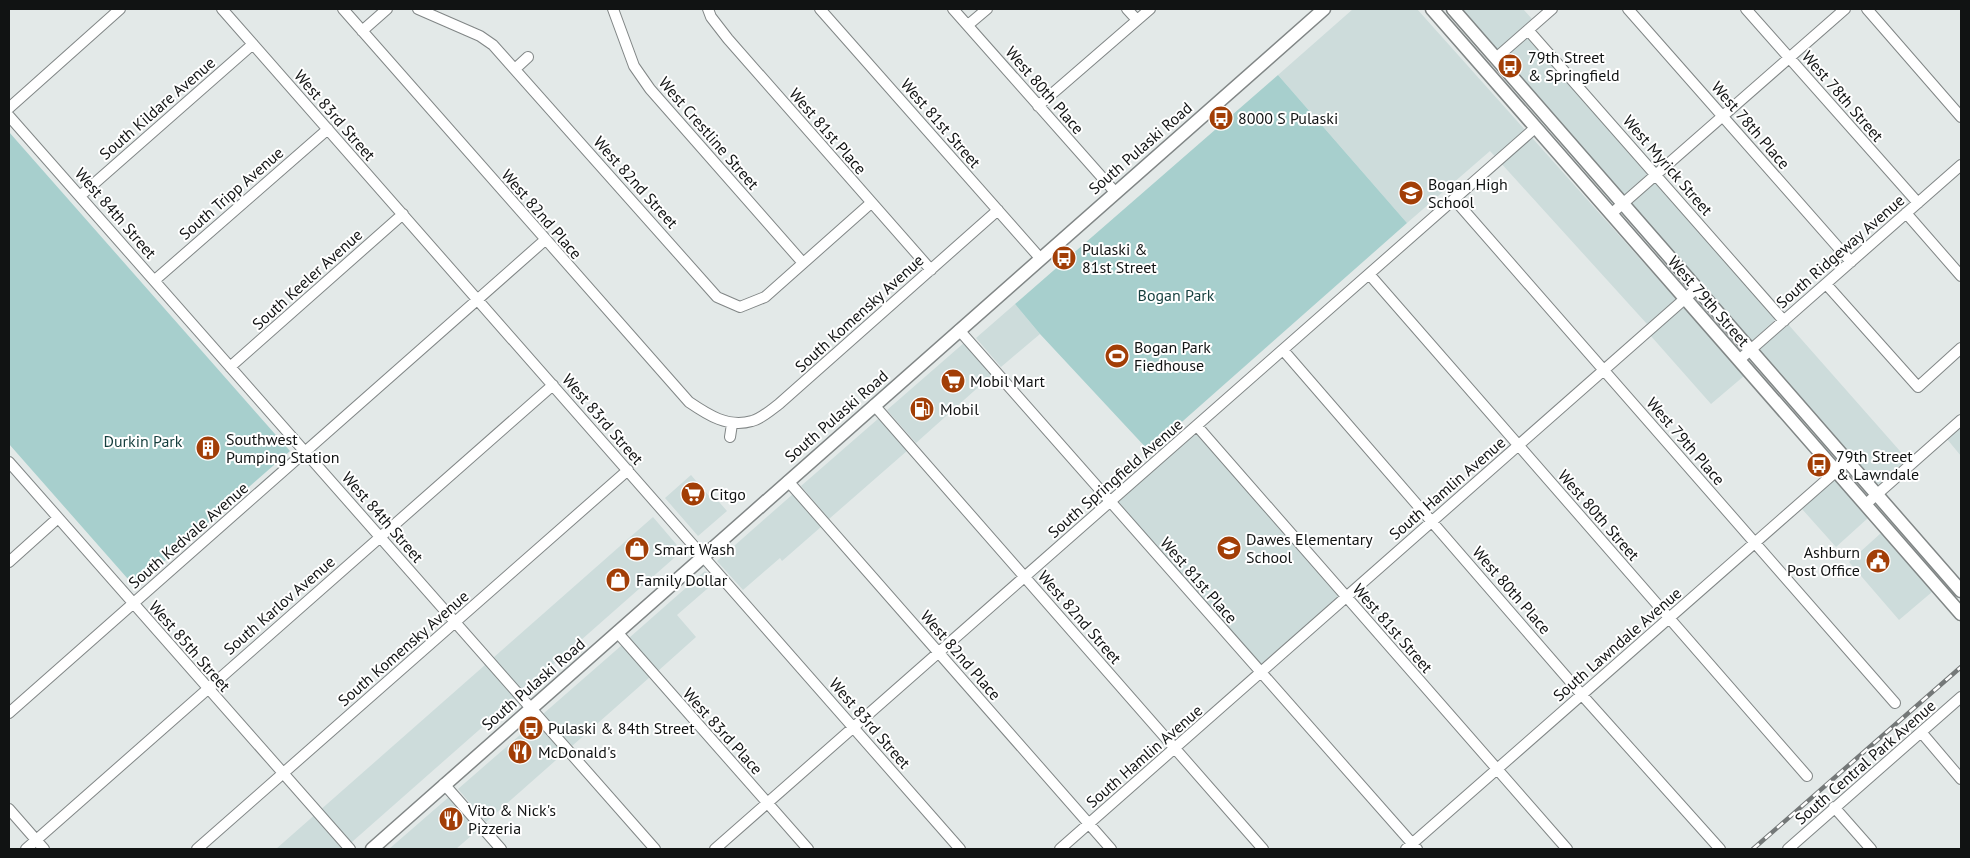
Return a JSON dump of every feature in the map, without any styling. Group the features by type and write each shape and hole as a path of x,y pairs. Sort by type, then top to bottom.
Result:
{"main road":[{"name":"South Pulaski Road","path":"372,849 1324,9"},
{"name":"West 79th Street","path":"1432,9 1961,614"},
{"name":"West 79th Street","path":"1453,9 1961,591"}],"street":[{"path":"9,108 120,9"},
{"name":"West 83rd Street","path":"222,9 960,849"},
{"name":"West 82nd Place","path":"342,9 689,402 707,415 732,424"},
{"path":"362,31 387,9"},
{"name":"West 82nd Street","path":"418,9 480,36 493,46 717,296 739,311 765,298 803,263"},
{"name":"West Crestline Street","path":"613,9 634,66 650,89 803,263"},
{"name":"West 81st Place","path":"708,9 711,17 728,39 930,270"},
{"name":"West 81st Street","path":"820,9 1040,258"},
{"name":"West 80th Place","path":"953,9 1115,192"},
{"path":"968,25 987,9"},
{"path":"1127,9 1137,20"},
{"path":"1038,106 1150,9"},
{"path":"1496,58 1552,9"},
{"name":"West 78th Place","path":"1628,9 1851,262"},
{"name":"West 78th Street","path":"1746,9 1918,203"},
{"path":"1611,214 1845,9"},
{"path":"1867,9 1961,117"},
{"name":"West Myrick Street","path":"1528,30 1784,321"},
{"name":"South Kildare Avenue","path":"80,196 253,44"},
{"path":"515,69 528,57"},
{"name":"West 84th Street","path":"9,116 655,849"},
{"name":"South Springfield Avenue","path":"715,849 1535,128"},
{"name":"South Tripp Avenue","path":"155,280 328,129"},
{"name":"South Ridgeway Avenue","path":"1739,360 1961,165"},
{"name":"West 79th Place","path":"1454,199 1895,703"},
{"path":"803,263 871,203"},
{"name":"South Komensky Avenue","path":"732,424 753,421 779,404 998,210"},
{"name":"South Keeler Avenue","path":"230,366 403,214"},
{"path":"1906,214 1961,276"},
{"name":"South Kedvale Avenue","path":"9,713 544,240"},
{"name":"West 80th Street","path":"1369,274 1807,776"},
{"path":"1826,284 1918,387 1961,348"},
{"name":"South Hamlin Avenue","path":"1060,849 1697,288"},
{"name":"West 81st Place","path":"959,330 1111,501 1412,847"},
{"name":"West 80th Place","path":"1283,350 1582,694 1720,849"},
{"name":"South Karlov Avenue","path":"26,849 553,384"},
{"name":"West 82nd Street","path":"874,405 1263,849"},
{"path":"1866,504 1961,420"},
{"path":"730,437 732,424"},
{"name":"West 81st Street","path":"1197,426 1568,849"},
{"name":"South Lawndale Avenue","path":"1412,847 1497,769 1848,461"},
{"name":"West 85th Street","path":"9,462 350,849"},
{"name":"South Komensky Avenue","path":"197,849 628,470"},
{"name":"West 82nd Place","path":"788,481 1111,849"},
{"path":"9,562 58,518"},
{"name":"West 83rd Place","path":"617,632 808,849"},
{"name":"South Central Park Avenue","path":"1788,849 1961,697"},
{"path":"1921,732 1961,778"},
{"path":"444,784 501,849"},
{"path":"1834,807 1871,849"},
{"path":"9,809 44,849"}],"shaded area":[{"name":"Bogan High School","path":"1353,9 1417,9 1676,299 1647,324 1490,151 1407,223 1278,75"},
{"path":"1459,9 1523,9 1532,19 1496,51"},
{"path":"1528,36 1649,174 1623,197 1503,58"},
{"path":"1655,181 1776,319 1751,342 1630,203"},
{"path":"1015,304 1040,334 1001,367 976,338"},
{"path":"1683,307 1744,376 1711,404 1650,335"},
{"path":"1787,323 1907,459 1876,487 1758,350"},
{"path":"965,342 993,374 916,443 887,410"},
{"path":"879,418 908,450 829,519 801,486"},
{"path":"1961,426 1961,456 1947,439"},
{"name":"Dawes Elementary School","path":"1196,431 1339,596 1261,664 1117,501"},
{"path":"691,475 710,497 713,495 727,511 698,536 665,498"},
{"path":"1835,479 1868,518 1836,547 1802,509"},
{"path":"793,494 822,526 782,561 780,558 743,590 717,561"},
{"path":"653,517 682,551 344,849 276,849"},
{"path":"1881,533 1932,592 1899,620 1849,562"},
{"path":"705,571 715,582 677,615 696,637 658,671 629,638"},
{"path":"622,645 650,677 572,746 543,714"},
{"path":"536,721 564,753 486,822 458,789"},
{"path":"450,796 479,829 456,849 389,849"}],"green space":[{"name":"Bogan Park","path":"1278,75 1407,223 1149,451 1040,334 1015,304"},
{"name":"Durkin Park","path":"9,132 290,451 135,587 9,444"}],"railway":[{"path":"1753,849 1961,667"}],"place":[{"name":"79th Street & Springfield","path":"1510,66"},
{"name":"8000 S Pulaski","path":"1221,118"},
{"name":"Bogan High School","path":"1411,193"},
{"name":"Pulaski & 81st Street","path":"1064,258"},
{"name":"Bogan Park Fiedhouse","path":"1117,356"},
{"name":"Mobil Mart","path":"953,381"},
{"name":"Mobil","path":"922,409"},
{"name":"Southwest Pumping Station","path":"208,448"},
{"name":"79th Street & Lawndale","path":"1819,465"},
{"name":"Citgo","path":"693,494"},
{"name":"Dawes Elementary School","path":"1229,548"},
{"name":"Smart Wash","path":"637,549"},
{"name":"Ashburn Post Office","path":"1878,561"},
{"name":"Family Dollar","path":"618,580"},
{"name":"Pulaski & 84th Street","path":"531,728"},
{"name":"McDonald's","path":"520,752"},
{"name":"Vito & Nick's Pizzeria","path":"451,819"}]}
